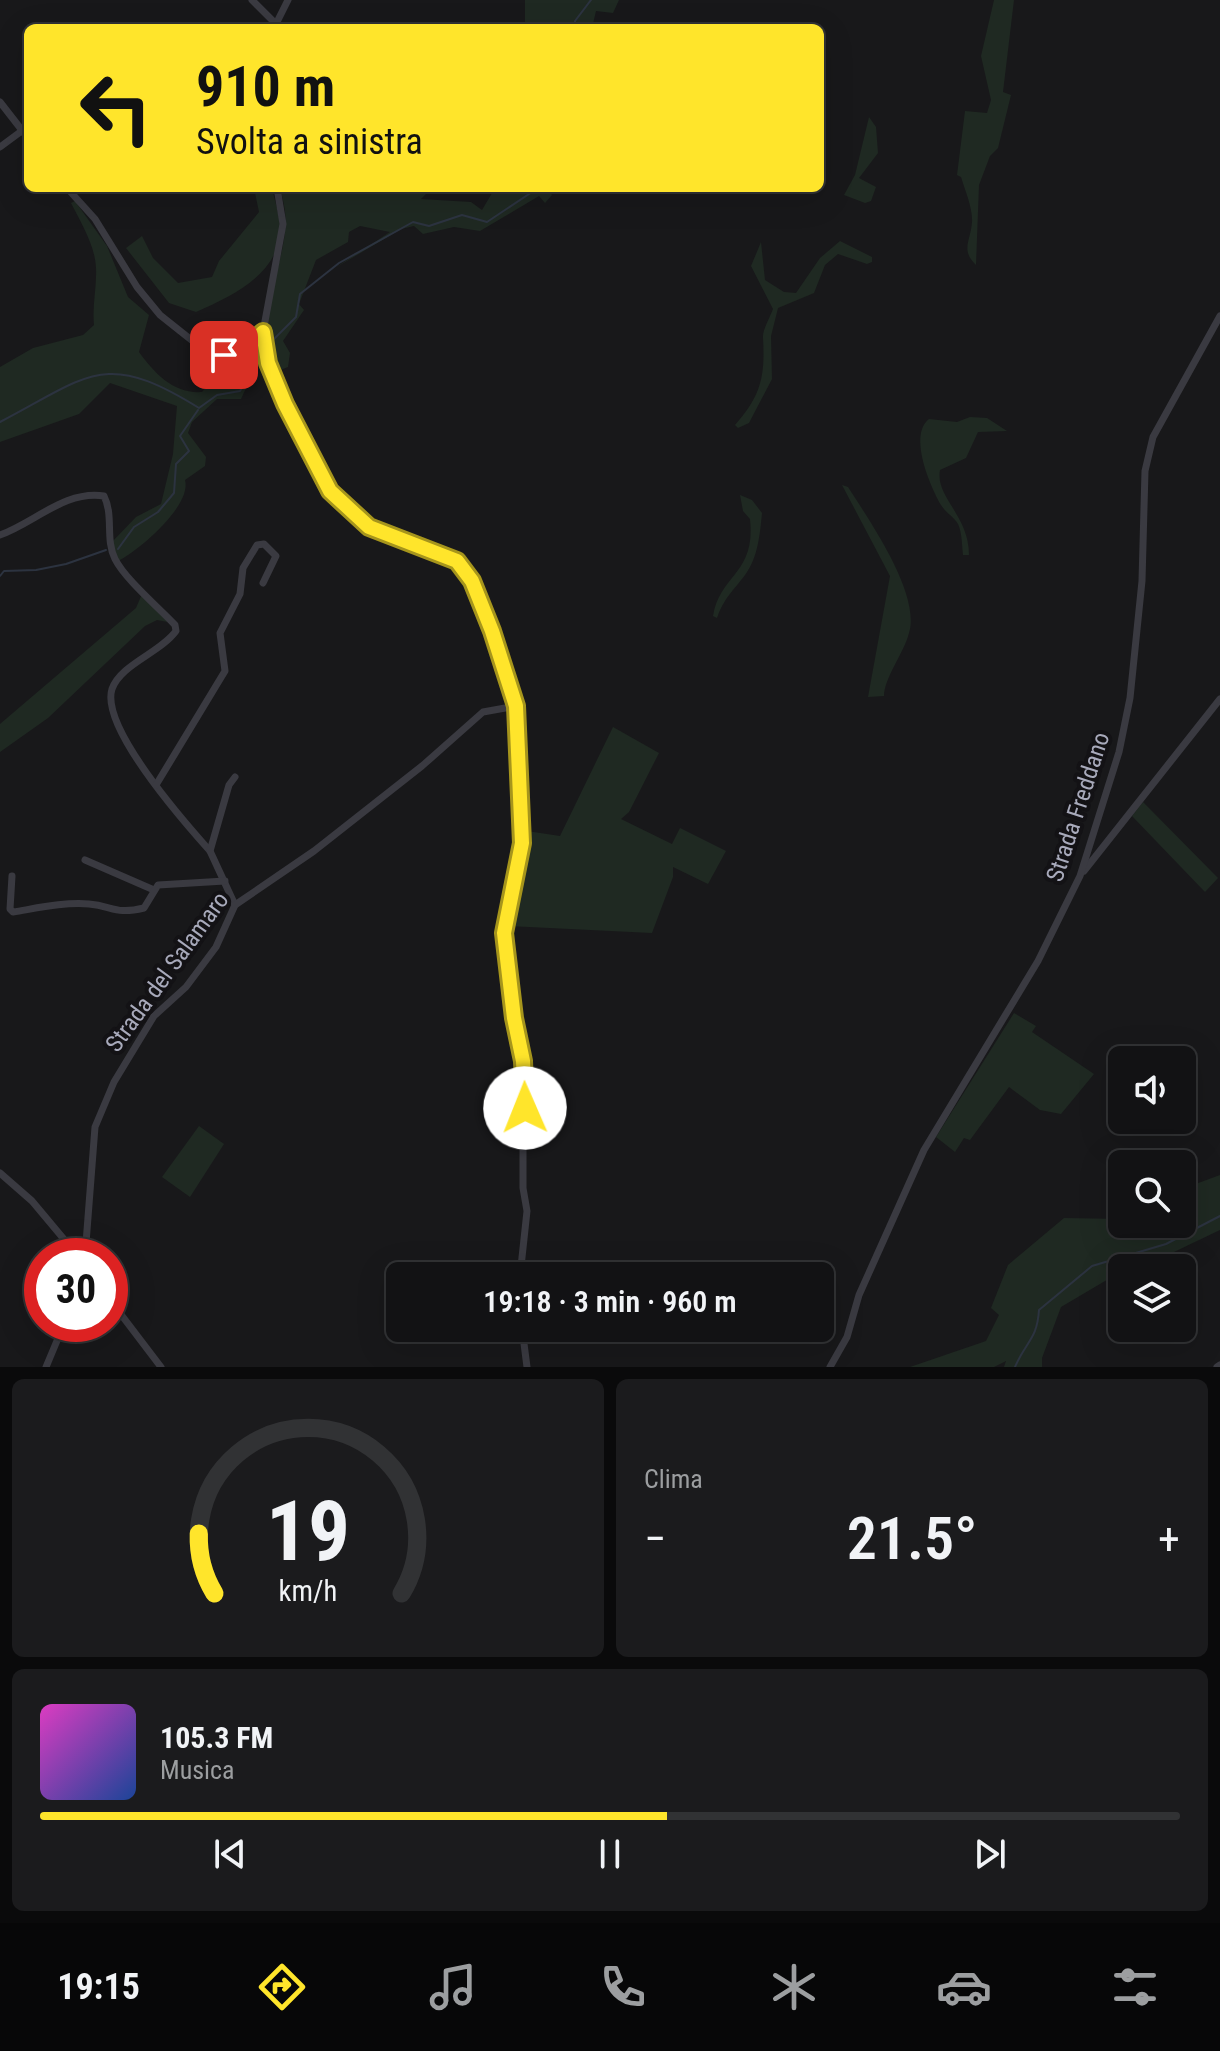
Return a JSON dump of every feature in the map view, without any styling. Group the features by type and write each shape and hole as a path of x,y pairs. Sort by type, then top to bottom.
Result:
{"street":[{"path":"252,0 273,24"},
{"path":"276,24 288,0"},
{"path":"0,102 24,132"},
{"path":"0,147 24,135"},
{"path":"71,192 95,219 145,297 160,315 197,344 224,355 241,353 263,332"},
{"path":"278,192 283,224 263,332 268,363 288,412 330,491 369,527 457,561 472,581 516,706 522,843 504,933 514,1018 523,1061 523,1188 527,1211 522,1262"},
{"name":"Strada Freddano","path":"830,1367 847,1337 859,1295 924,1150 1038,961 1080,876 1119,752 1130,698 1142,581 1143,498 1153,437 1220,316"},
{"path":"0,535 72,499 92,494 104,496 109,508 110,543 114,558 175,625 170,639 125,673 113,688 111,702 122,732 156,785 210,851 235,905"},
{"path":"156,785 225,671 220,633 240,594 249,555 257,545 264,544 276,556 263,583"},
{"path":"1080,876 1220,699"},
{"name":"Strada del Salamaro","path":"86,1238 95,1127 114,1082 154,1016 186,987 216,947 235,905 314,851 422,766 483,712 516,706"},
{"path":"210,851 229,785 235,777"},
{"path":"85,860 154,890"},
{"path":"12,876 10,909 13,912 74,903 93,904 118,913 134,911 144,908 158,885 225,881"},
{"path":"0,1173 32,1201 63,1238"},
{"path":"128,1324 161,1367"},
{"path":"46,1367 56,1342"},
{"path":"524,1342 527,1367"}],"shaded area":[{"path":"525,0 619,0 613,13 596,11 593,24 525,24"},
{"path":"994,0 1014,0 1003,92 1011,95 998,148 990,156 979,185 976,265 967,250 971,211 961,177 957,175 965,111 987,113 991,100 981,56"},
{"path":"869,117 876,127 878,153 859,178 876,187 871,201 865,203 844,195 855,175"},
{"path":"255,192 273,192 281,233 275,253 247,285 196,312 169,303 126,248 142,236 153,258 178,283 212,277 219,261 259,212"},
{"path":"281,192 428,192 421,199 471,202 482,210 493,192 550,192 552,195 545,203 539,196 480,231 454,227 423,234 414,226 401,229 335,268 390,232 360,226 349,232 348,242 316,260 299,304 304,310 283,341 290,353 288,367 278,371 270,358 266,342 270,304 283,247 285,210"},
{"path":"75,201 107,246 128,297 149,315 139,352 166,381 183,390 202,392 211,381 223,380 237,372 248,352 260,340 262,354 241,399 217,399 192,422 188,433 206,457 205,466 185,480 181,502 173,514 139,547 118,561 111,543 136,517 161,504 173,454 177,406 110,383 79,414 0,442 0,367 33,348 83,335 94,325 95,259 87,234 71,203"},
{"path":"840,241 872,257 872,262 867,264 838,254 825,265 814,293 778,308 771,336 772,379 749,423 738,428 735,425 751,404 760,384 763,335 773,309 751,266 761,242 765,280 784,292 796,293 820,258"},
{"path":"970,417 987,418 1007,431 978,432 966,458 940,470 942,489 968,541 969,555 963,555 958,524 941,505 927,474 920,437 929,419 957,422"},
{"path":"842,485 848,487 891,558 901,578 911,617 909,633 887,681 884,696 868,697 890,576"},
{"path":"740,495 752,500 762,513 759,537 749,568 717,618 713,616 717,602 748,551 750,519 743,511"},
{"path":"142,594 168,622 157,620 145,626 48,718 0,752 0,724 136,608"},
{"path":"613,727 659,753 629,812 621,819 672,844 680,828 726,851 708,884 673,867 673,877 652,933 508,926 524,867 527,831 560,836"},
{"path":"1143,802 1218,878 1205,892 1132,816"},
{"path":"1014,1013 1036,1026 1032,1032 1094,1074 1061,1114 1040,1110 1009,1087 970,1140 964,1138 955,1152 936,1137"},
{"path":"199,1126 224,1144 190,1197 162,1177"},
{"path":"1220,1175 1220,1230 1168,1254 1108,1254 1108,1279 1061,1307 1042,1358 1042,1367 1004,1367 1006,1361 994,1367 910,1367 986,1341 999,1315 991,1308 1008,1265 1064,1218 1108,1219 1108,1238 1196,1238 1196,1184"}],"waterway":[{"path":"575,24 591,0"},
{"path":"267,346 296,317 300,294 339,263 413,222 429,226 462,215 487,222 532,192"},
{"path":"0,422 77,381 98,375 118,374 140,379 199,408 217,395 240,391 262,352"},
{"path":"118,549 134,527 158,512 174,493 176,464 189,451 180,436 198,410"},
{"path":"0,576 4,571 36,570 66,564 106,550"},
{"path":"1015,1367 1033,1334 1039,1310 1092,1266 1166,1244 1220,1216"}],"route":[{"path":"224,355 241,353 263,332 268,363 285,404 307,453 330,491 369,527 457,561 472,581 492,631 516,706 522,843 520,868 504,933 514,1018 523,1061 525,1108"}]}
